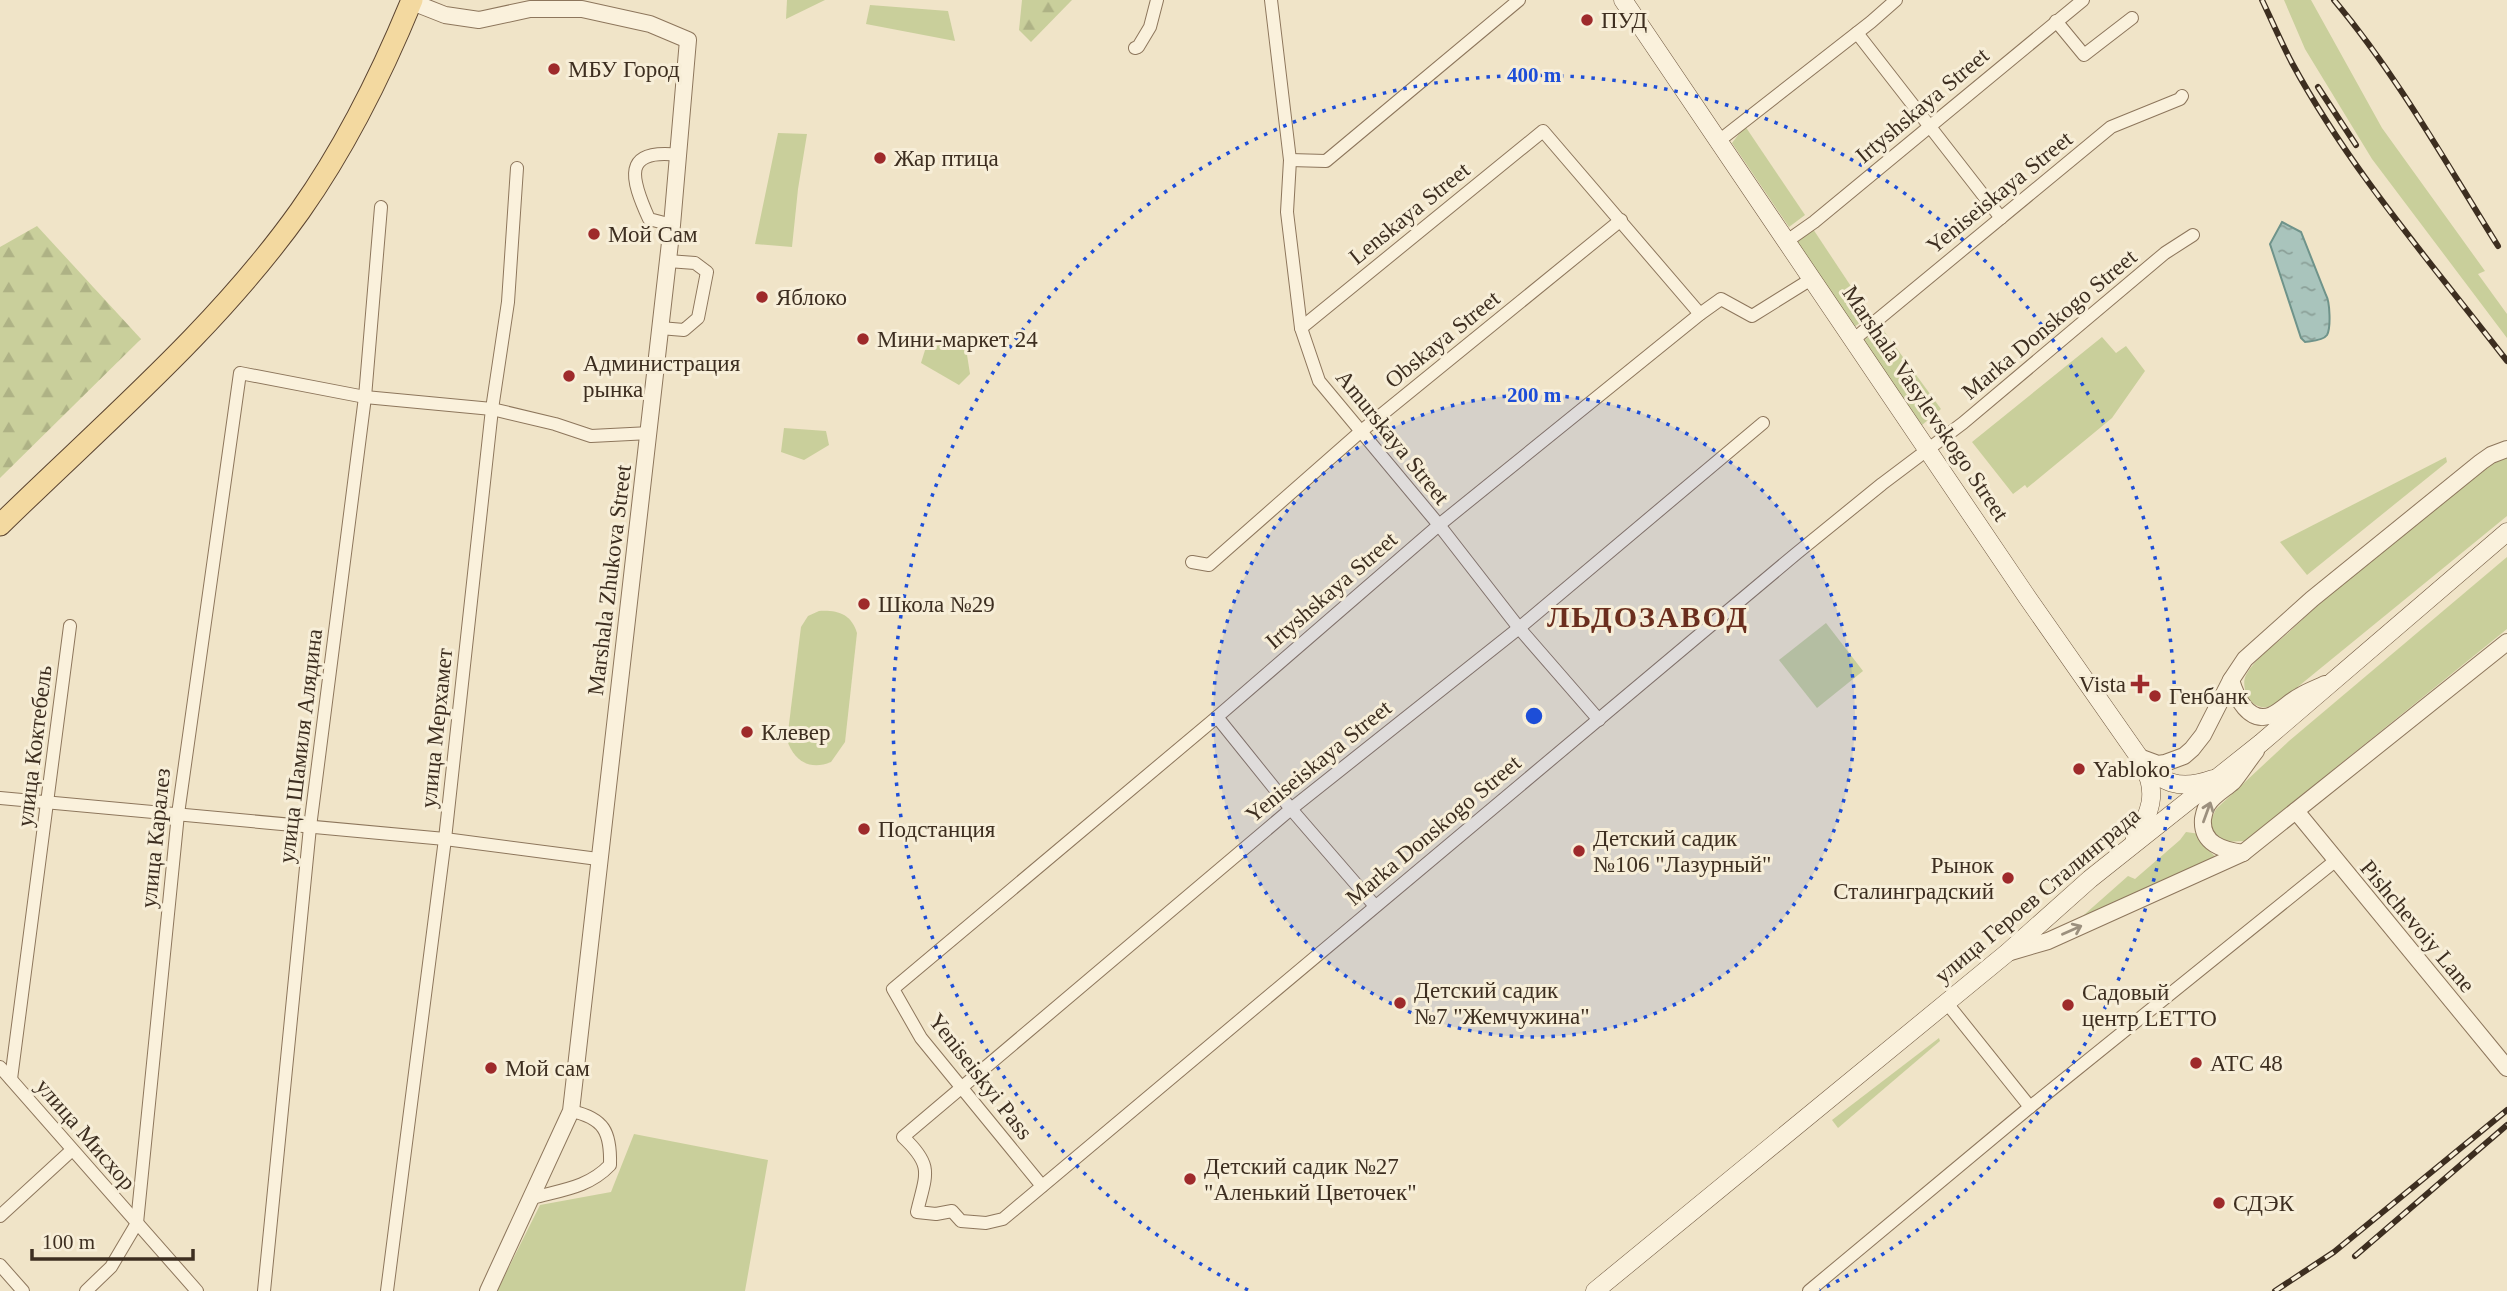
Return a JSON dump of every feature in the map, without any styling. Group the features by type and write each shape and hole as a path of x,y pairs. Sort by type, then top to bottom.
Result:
{"main road":[{"name":"Marshala Vasylevskogo Street","path":"1623,0 2139,757 2157,777 2172,783 2198,785 2219,777"},
{"path":"0,525 186,344 258,265 301,210 338,152 374,84 412,1"},
{"name":"улица Героев Сталинграда","path":"1595,1291 2338,679 2507,532"},
{"path":"2124,853 2146,820 2151,806 2152,789 2139,757"}],"street":[{"path":"1135,48 1150,27 1157,0"},
{"name":"Amurskaya Street","path":"1272,0 1290,160 1287,212 1301,328 1319,381 1519,628 1600,720"},
{"path":"1290,160 1326,161 1519,0"},
{"path":"1720,139 1896,0"},
{"name":"Irtyshskaya Street","path":"1787,241 1814,222 2083,0"},
{"name":"Marshala Zhukova Street","path":"412,1 445,15 478,20 530,9 582,9 650,24 688,40 679,155 650,433 568,1118 488,1291"},
{"path":"2056,22 2084,55 2132,18"},
{"path":"1857,33 2001,218"},
{"name":"Yeniseiskaya Street","path":"1853,340 2111,127 2182,96"},
{"name":"Lenskaya Street","path":"1301,328 1543,131 1621,220"},
{"path":"672,225 649,219 640,198 636,167 644,156 653,153 679,155"},
{"name":"улица Мерхамет","path":"387,1291 445,839 492,409 508,302 517,168"},
{"name":"улица Шамиля Алядина","path":"264,1291 310,827 365,397 381,207"},
{"path":"1621,220 1700,314"},
{"name":"Obskaya Street","path":"1192,562 1209,565 1360,433 1621,220"},
{"name":"Marka Donskogo Street","path":"903,1137 920,1154 926,1166 917,1212 936,1214 952,1211 961,1221 995,1222 1003,1219 1808,544 1963,423 2165,253 2193,235"},
{"path":"660,327 684,330 698,318 707,272 695,263 667,261"},
{"name":"Irtyshskaya Street","path":"893,989 1217,717 1438,525 1700,314 1721,299 1752,316 1813,278"},
{"name":"улица Каралез","path":"86,1291 110,1267 137,1223 178,814 240,373 365,397"},
{"path":"365,397 492,409 592,436 650,433"},
{"name":"Yeniseiskaya Street","path":"903,1137 1291,808 1519,628 1763,424"},
{"path":"2139,757 2158,764 2174,761 2192,749 2203,735 2245,659 2312,599 2481,462 2507,449"},
{"name":"улица Коктебель","path":"11,1080 70,626"},
{"path":"2007,953 2048,941 2243,853 2507,642"},
{"path":"2231,680 2237,699 2245,709 2252,714 2267,717 2299,696 2338,679"},
{"path":"1217,717 1375,906"},
{"path":"2243,853 2223,850 2214,845 2205,835 2204,812 2209,803 2235,779 2261,743"},
{"path":"0,798 445,839 598,859"},
{"name":"Pishchevoiy Lane","path":"2296,811 2507,1068"},
{"path":"1809,1291 2335,861"},
{"name":"Yeniseiskyi Pass","path":"893,989 920,1038 1042,1186"},
{"path":"1946,1002 2031,1107"},
{"name":"улица Мисхор","path":"0,1067 197,1291"},
{"path":"532,1198 582,1185 598,1177 610,1165 611,1147 604,1129 589,1115 568,1118"},
{"path":"0,1216 72,1150"},
{"path":"0,1265 23,1291"}],"green space":[{"path":"787,0 825,0 786,19"},
{"path":"1022,0 1072,0 1031,42 1019,30"},
{"path":"2284,0 2311,0 2382,128 2485,271 2478,274 2507,314 2507,338 2372,159 2305,49"},
{"path":"870,5 948,11 955,41 866,24"},
{"path":"1745,126 1805,215 1789,227 1732,143"},
{"path":"778,133 807,134 792,247 755,244"},
{"path":"37,226 141,339 0,478 0,247"},
{"path":"1813,229 1870,315 1853,328 1797,242"},
{"path":"1881,327 1941,409 1922,425 1863,341"},
{"path":"2102,337 2116,353 2126,346 2145,371 2112,418 2027,488 2025,485 2013,494 1972,442"},
{"path":"965,342 970,374 959,385 921,363 926,347"},
{"path":"784,428 826,431 829,445 804,460 781,452"},
{"path":"2507,454 2507,516 2278,703 2264,707 2251,701 2245,688 2245,679 2260,657 2391,543 2497,456"},
{"path":"2446,457 2447,462 2307,575 2280,542"},
{"path":"2507,557 2507,629 2245,841 2223,842 2211,831 2211,820 2216,809 2289,741"},
{"path":"819,611 843,614 851,621 857,633 845,742 831,762 810,765 798,759 787,740 801,627 808,616"},
{"path":"1826,623 1863,671 1817,708 1779,660"},
{"path":"2186,832 2200,834 2206,848 2218,859 2076,922 2128,876 2135,879"},
{"path":"1939,1038 1940,1041 1838,1128 1832,1120"},
{"path":"634,1134 768,1160 745,1291 497,1291 540,1205 611,1192"}],"water":[{"path":"2282,222 2301,232 2327,298 2330,315 2328,332 2320,340 2305,342 2301,338 2270,244"}],"railway":[{"path":"2262,0 2292,63 2340,141 2394,216 2507,361"},
{"path":"2334,0 2400,89 2498,246"},
{"path":"2318,87 2356,145"},
{"path":"2275,1291 2334,1252 2507,1110"},
{"path":"2355,1256 2507,1125"}],"place":[{"name":"ПУД","path":"1587,20"},
{"name":"МБУ Город","path":"554,69"},
{"name":"Жар птица","path":"880,158"},
{"name":"Мой Сам","path":"594,234"},
{"name":"Яблоко","path":"762,297"},
{"name":"Мини-маркет 24","path":"863,339"},
{"name":"Администрация рынка","path":"569,376"},
{"name":"Школа №29","path":"864,604"},
{"name":"Vista","path":"2140,684"},
{"name":"Генбанк","path":"2155,696"},
{"name":"Клевер","path":"747,732"},
{"name":"Yabloko","path":"2079,769"},
{"name":"Подстанция","path":"864,829"},
{"name":"Детский садик №106 \"Лазурный\"","path":"1579,851"},
{"name":"Рынок Сталинградский","path":"2008,878"},
{"name":"Детский садик №7 \"Жемчужина\"","path":"1400,1003"},
{"name":"Садовый центр LETTO","path":"2068,1005"},
{"name":"АТС 48","path":"2196,1063"},
{"name":"Мой сам","path":"491,1068"},
{"name":"Детский садик №27 \"Аленький Цветочек\"","path":"1190,1179"},
{"name":"СДЭК","path":"2219,1203"}],"district":[{"name":"ЛЬДОЗАВОД","path":"1648,617"}]}
